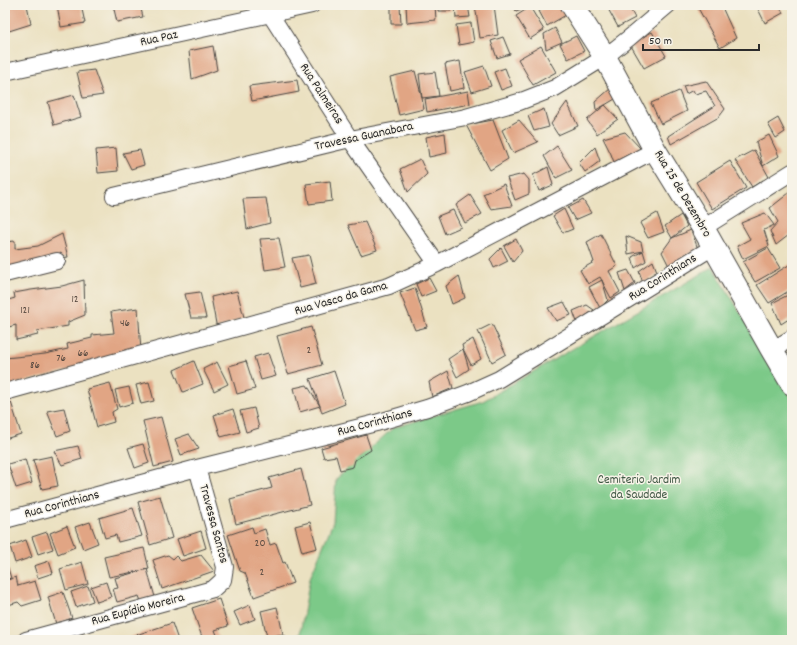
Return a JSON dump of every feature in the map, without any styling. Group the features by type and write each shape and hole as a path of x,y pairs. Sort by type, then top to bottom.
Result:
{"street":[{"name":"Rua Paz","path":"5,72 263,10 312,5"},
{"name":"Rua 25 de Dezembro","path":"572,5 605,57 655,150 703,228 792,384"},
{"name":"Travessa Guanabara","path":"114,196 350,139 466,117 519,102 555,88 605,57 668,5"},
{"name":"Rua Palmeiras","path":"263,10 437,264"},
{"name":"Rua Vasco da Gama","path":"5,392 389,286 437,264 655,150"},
{"path":"703,228 792,172"},
{"name":"Rua Corinthians","path":"5,520 197,468 376,423 428,408 468,393 500,378 713,247"},
{"path":"5,274 57,261"},
{"path":"772,350 792,338"},
{"name":"Travessa Santos","path":"197,468 225,567 223,580"},
{"name":"Rua Eupídio Moreira","path":"26,640 213,589 223,580"}],"green space":[{"name":"Cemiterio Jardim da Saudade","path":"713,267 792,399 792,640 299,640 310,578 333,522 336,479 393,428 483,401"}],"building":[{"path":"5,5 27,5 31,24 9,31 5,19"},
{"path":"57,5 81,5 85,23 61,27"},
{"path":"113,5 140,5 143,17 117,22"},
{"path":"391,5 400,5 401,24 391,24"},
{"path":"406,5 435,5 436,20 407,23"},
{"path":"438,5 451,5 451,11 438,11"},
{"path":"455,5 468,5 470,17 456,18"},
{"path":"475,5 494,5 498,35 480,38"},
{"path":"513,5 532,5 516,11"},
{"path":"550,5 561,5 566,15 547,26 539,11"},
{"path":"606,5 628,5 635,18 618,27"},
{"path":"704,5 721,5 736,38 720,48 698,8"},
{"path":"756,5 779,5 783,13 765,23"},
{"path":"530,7 544,30 530,39 516,16"},
{"path":"471,23 474,42 459,45 456,25"},
{"path":"555,28 562,42 546,49 544,34"},
{"path":"652,32 666,56 644,68 630,44"},
{"path":"576,36 584,51 568,59 560,44"},
{"path":"503,37 510,54 497,58 491,41"},
{"path":"213,46 217,70 192,79 189,51"},
{"path":"541,46 556,72 533,85 518,59"},
{"path":"460,61 464,88 450,91 445,64"},
{"path":"484,66 491,86 472,92 465,72"},
{"path":"505,68 512,86 501,90 494,72"},
{"path":"94,70 103,95 83,98 77,72"},
{"path":"415,71 424,109 399,115 390,77"},
{"path":"435,72 439,96 422,98 419,74"},
{"path":"297,80 299,92 252,101 249,86"},
{"path":"706,81 725,109 719,117 671,144 668,136 715,106 706,91 695,94 693,90 686,94 683,86"},
{"path":"611,88 615,99 596,110 595,102"},
{"path":"468,91 470,104 427,112 425,99"},
{"path":"679,91 687,111 661,124 651,103"},
{"path":"74,95 81,117 54,125 48,102"},
{"path":"567,102 578,126 558,135 551,124"},
{"path":"605,105 618,119 597,134 587,120"},
{"path":"544,109 549,127 534,131 528,116"},
{"path":"778,118 785,132 776,138 768,124"},
{"path":"493,120 508,159 490,170 466,125"},
{"path":"519,120 538,142 513,153 502,130"},
{"path":"625,132 641,149 615,165 603,138"},
{"path":"445,133 447,153 429,157 426,137"},
{"path":"769,135 779,156 763,166 756,142"},
{"path":"557,146 572,170 556,178 544,156"},
{"path":"595,147 600,161 585,172 579,163"},
{"path":"116,148 118,171 98,173 96,150"},
{"path":"140,150 144,165 131,169 123,153"},
{"path":"754,150 769,177 752,187 735,160"},
{"path":"420,159 427,174 408,192 400,169"},
{"path":"730,161 746,188 712,209 696,182"},
{"path":"548,167 553,185 539,191 533,175"},
{"path":"524,174 529,180 529,194 515,200 507,178"},
{"path":"330,181 332,201 309,204 306,184"},
{"path":"504,184 512,206 491,209 483,194"},
{"path":"789,193 792,197 792,237 789,235 776,245 770,231 778,222 770,208"},
{"path":"470,195 482,214 465,223 456,205"},
{"path":"266,198 270,223 247,229 243,199"},
{"path":"583,200 591,213 575,220 568,208"},
{"path":"564,209 573,229 563,233 553,216"},
{"path":"453,210 461,227 445,234 438,216"},
{"path":"657,213 664,232 648,238 640,223"},
{"path":"765,213 774,225 764,230 769,246 743,259 737,246 750,239 741,223"},
{"path":"681,215 687,226 672,238 665,226"},
{"path":"365,222 377,250 361,255 348,225"},
{"path":"691,230 698,249 669,266 662,252 672,238"},
{"path":"62,234 68,257 5,269 5,242 15,241 15,249 38,246"},
{"path":"601,234 617,266 609,271 620,292 611,298 600,277 588,284 580,270 594,262 587,242"},
{"path":"626,236 641,242 643,251 628,254"},
{"path":"279,238 285,267 265,270 260,239"},
{"path":"516,239 522,251 513,262 504,246"},
{"path":"501,248 508,261 494,268 490,259"},
{"path":"768,248 780,268 755,282 743,262"},
{"path":"643,251 646,261 635,268 632,257"},
{"path":"309,255 316,284 300,288 292,258"},
{"path":"653,261 658,274 643,283 639,271"},
{"path":"792,263 792,289 769,303 757,285"},
{"path":"628,270 635,283 625,291 619,273"},
{"path":"459,276 465,298 452,304 446,286"},
{"path":"429,278 436,291 421,297 416,284"},
{"path":"84,280 85,315 68,322 68,326 37,331 38,335 16,340 16,325 5,328 5,301 15,298 14,293 62,286"},
{"path":"602,280 608,300 600,308 589,287"},
{"path":"415,288 427,327 415,330 400,293"},
{"path":"237,291 244,317 217,329 211,297"},
{"path":"200,292 206,318 191,318 185,294"},
{"path":"790,294 792,298 792,317 781,324 772,303"},
{"path":"564,302 571,315 556,321 548,308"},
{"path":"587,305 594,310 577,322 573,311"},
{"path":"138,308 141,351 5,387 5,358 45,354 68,349 67,344 92,338 92,335 114,333 111,312"},
{"path":"492,324 506,354 492,362 478,331"},
{"path":"311,327 322,365 288,374 277,336"},
{"path":"473,339 481,359 471,365 462,345"},
{"path":"463,349 469,369 457,377 448,359"},
{"path":"268,353 276,376 261,380 254,357"},
{"path":"194,361 203,384 183,392 174,370"},
{"path":"246,361 255,389 237,394 229,366"},
{"path":"217,362 228,384 214,391 203,369"},
{"path":"334,371 345,404 322,413 310,379"},
{"path":"448,371 453,388 432,397 429,382"},
{"path":"149,382 154,401 141,404 136,385"},
{"path":"110,383 117,409 112,412 114,422 97,427 87,389"},
{"path":"307,385 320,406 300,412 294,388"},
{"path":"129,387 133,403 119,407 115,390"},
{"path":"11,402 21,434 5,439 5,404"},
{"path":"64,408 70,431 57,436 47,411"},
{"path":"254,408 259,428 246,432 240,411"},
{"path":"233,409 240,432 221,437 214,415"},
{"path":"161,417 173,462 154,467 143,421"},
{"path":"189,434 199,449 181,455 175,439"},
{"path":"366,435 371,450 355,460 353,467 340,470 336,456 324,458 321,448"},
{"path":"143,444 149,463 135,468 128,448"},
{"path":"78,446 82,459 62,465 54,451"},
{"path":"52,456 58,486 42,489 33,460"},
{"path":"25,459 32,483 16,488 8,464"},
{"path":"301,469 310,505 236,524 230,499 272,488 269,478"},
{"path":"160,496 172,538 150,545 138,502"},
{"path":"133,508 142,536 118,542 116,535 105,538 99,518"},
{"path":"90,522 98,543 83,549 75,527"},
{"path":"310,522 317,548 302,552 295,526"},
{"path":"67,526 75,547 58,554 50,533"},
{"path":"252,527 254,533 265,529 270,545 276,543 283,563 285,562 293,583 254,597 245,573 240,571 228,535"},
{"path":"201,531 206,548 183,556 177,539"},
{"path":"47,532 53,549 38,554 32,537"},
{"path":"26,540 32,557 15,563 10,546"},
{"path":"144,548 149,569 109,577 104,557"},
{"path":"168,555 173,559 176,556 181,561 201,555 214,571 162,589 153,560"},
{"path":"5,559 11,578 5,580"},
{"path":"49,561 53,573 38,578 34,566"},
{"path":"82,562 88,584 66,590 60,569"},
{"path":"147,569 155,597 141,601 139,596 117,602 113,589 118,588 115,578"},
{"path":"16,577 18,586 35,581 41,600 22,606 18,602 5,606 5,581"},
{"path":"106,582 111,597 97,602 91,587"},
{"path":"88,586 93,601 76,607 71,592"},
{"path":"63,592 72,618 56,624 48,597"},
{"path":"219,599 228,626 215,630 219,640 203,640 192,608"},
{"path":"250,605 255,619 240,625 234,612"},
{"path":"277,607 283,634 267,637 261,611"},
{"path":"172,623 178,640 121,640"},
{"path":"285,635 286,640 270,640"}]}
